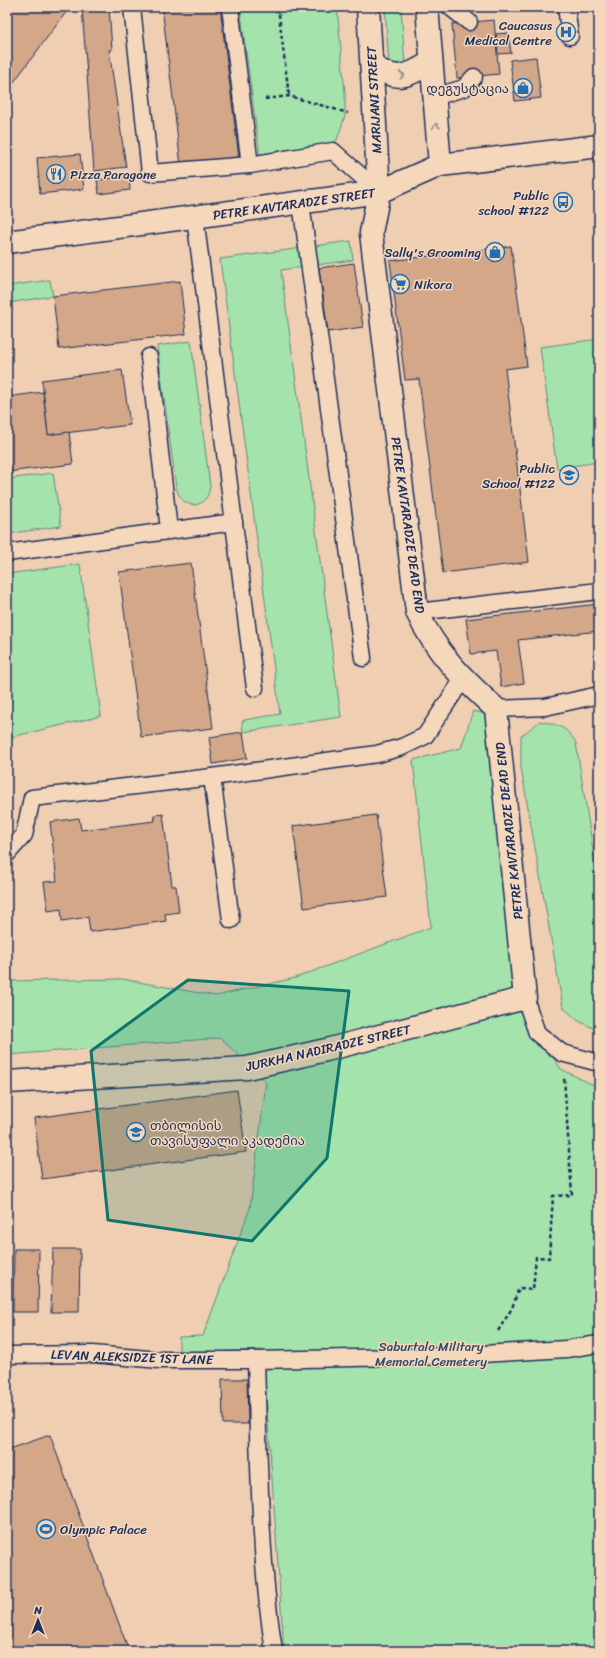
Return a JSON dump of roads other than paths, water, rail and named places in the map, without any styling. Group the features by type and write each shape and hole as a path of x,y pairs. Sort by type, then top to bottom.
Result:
{"street":[{"name":"MARIJANI STREET","path":"368,7 380,192"},
{"path":"427,7 440,165"},
{"path":"372,65 382,72 398,77 415,72 431,62"},
{"name":"PETRE KAVTARADZE STREET","path":"7,242 380,192 440,165 599,146"},
{"name":"PETRE KAVTARADZE DEAD END","path":"380,192 370,233 417,612 427,634 463,679 496,708 525,998"},
{"name":"JURKHA NADIRADZE STREET","path":"7,1082 247,1068 334,1048 525,998"}],"lane":[{"path":"132,7 150,174 250,165 333,151 380,192"},
{"path":"230,7 250,165"},
{"path":"450,7 469,22"},
{"path":"566,7 570,36"},
{"path":"434,97 464,88 474,77"},
{"path":"301,203 363,658"},
{"path":"195,217 255,688"},
{"path":"149,357 169,530"},
{"path":"7,553 234,522"},
{"path":"417,612 599,591"},
{"path":"7,854 24,835 32,798 212,777 377,754 402,747 424,736 463,679"},
{"path":"496,708 545,707 599,695"},
{"path":"212,777 231,920"},
{"path":"525,998 537,1033 562,1053 599,1063"},
{"name":"LEVAN ALEKSIDZE 1ST LANE","path":"7,1355 93,1354 159,1360 256,1360 449,1356 566,1349 599,1344"},
{"path":"256,1360 259,1475 267,1606 274,1651"}],"place":[{"name":"Caucasus Medical Centre","path":"566,32"},
{"name":"დეგუსტაცია","path":"523,88"},
{"name":"Pizza Paragone","path":"56,174"},
{"name":"Public school #122","path":"563,202"},
{"name":"Sally's Grooming","path":"495,252"},
{"name":"Nikora","path":"400,284"},
{"name":"Public School #122","path":"569,475"},
{"name":"თბილისის თავისუფალი აკადემია","path":"136,1132"},
{"name":"Olympic Palace","path":"46,1529"}],"park label":[{"name":"Saburtalo Military Memorial Cemetery","path":"431,1354"}]}
